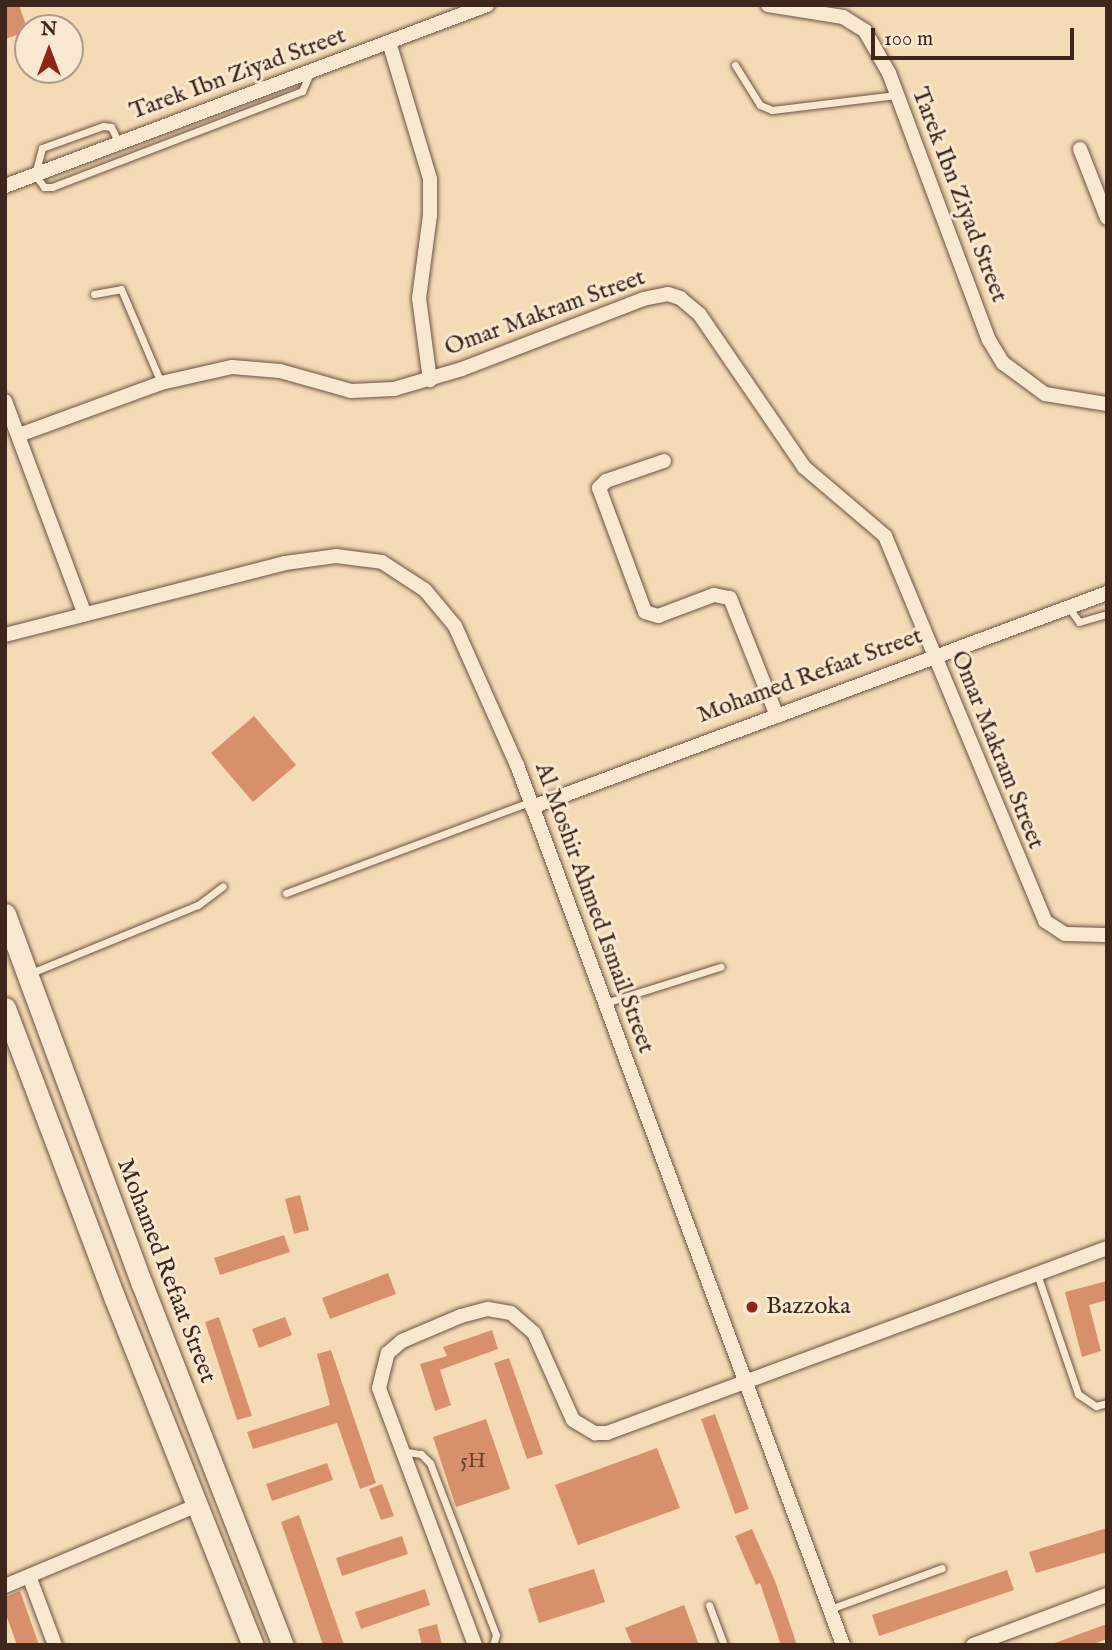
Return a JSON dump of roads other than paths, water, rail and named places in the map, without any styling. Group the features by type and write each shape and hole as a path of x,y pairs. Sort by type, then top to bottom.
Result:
{"street":[{"name":"Tarek Ibn Ziyad Street","path":"5,186 487,5"},
{"name":"Tarek Ibn Ziyad Street","path":"768,5 843,17 865,31 881,53 989,340 1003,363 1045,394 1107,404"},
{"path":"388,42 430,179 430,215 419,298 430,380"},
{"path":"1080,149 1102,191 1107,218"},
{"name":"Omar Makram Street","path":"19,435 161,383 232,367 270,369 372,392 430,380 643,299 668,294 680,298 700,315 804,467 885,536 1036,908 1045,921 1065,934 1107,935"},
{"path":"5,401 85,615"},
{"path":"664,461 606,481 599,488 645,612 658,616 714,595 730,598 777,716"},
{"name":"Al Moshir Ahmed Ismail Street","path":"5,635 285,562 336,556 382,562 425,590 455,626 478,670 531,805 748,1382 843,1645"},
{"name":"Mohamed Refaat Street","path":"531,805 1107,593"},
{"name":"Al Moshir Ahmed Ismail Street","path":"5,640 25,631"},
{"name":"Mohamed Refaat Street","path":"5,914 142,1284 283,1645"},
{"path":"5,1007 105,1274 200,1504 253,1645"},
{"path":"475,1645 379,1388 388,1353 431,1327 488,1310 511,1313 528,1325 564,1407 583,1429 595,1433 623,1429 1107,1248"},
{"path":"105,1274 134,1262"},
{"path":"115,1299 126,1287 142,1284"},
{"path":"5,1586 200,1504"},
{"path":"29,1576 55,1645"},
{"path":"973,1645 1107,1595"}],"lane":[{"path":"735,65 760,104 772,110 897,95"},
{"path":"119,143 111,127 103,126 42,148 35,175 44,187 52,187 302,91 311,71"},
{"path":"94,293 121,289 161,383"},
{"path":"1069,607 1073,620 1079,622 1107,614"},
{"path":"286,893 531,805"},
{"path":"27,975 198,905 223,886"},
{"path":"605,1003 720,967"},
{"path":"1036,1274 1078,1394 1087,1403 1107,1403"},
{"path":"401,1451 421,1454 430,1463 496,1635 493,1645"},
{"path":"830,1609 942,1568"},
{"path":"709,1605 724,1645"}],"place":[{"name":"Bazzoka","path":"752,1307"}]}
